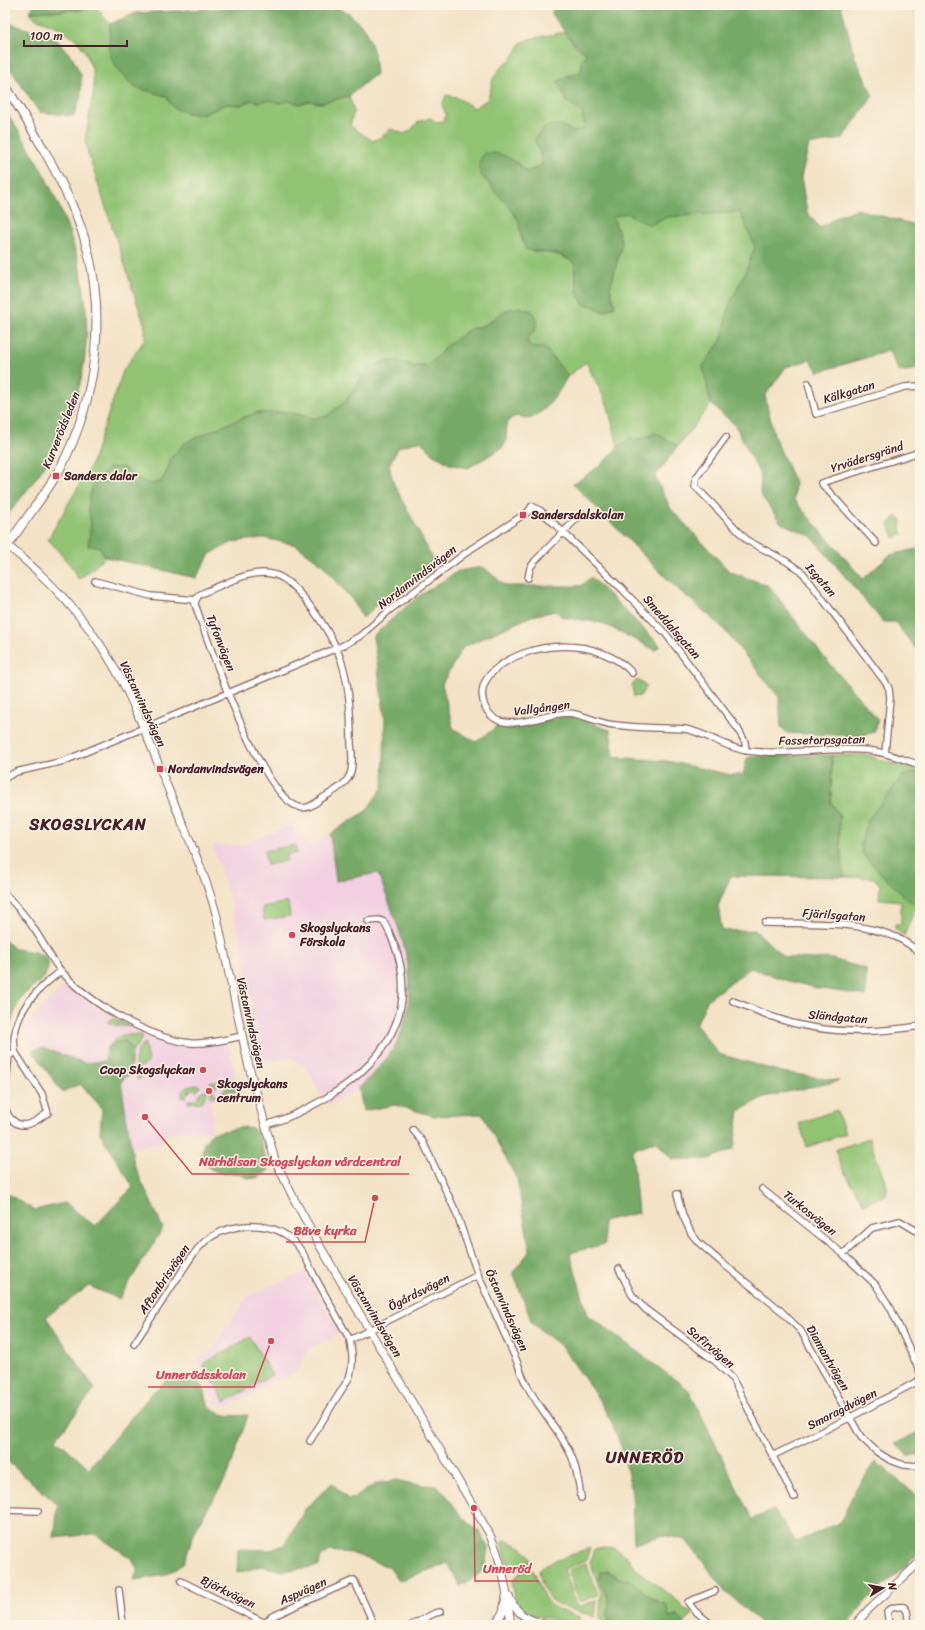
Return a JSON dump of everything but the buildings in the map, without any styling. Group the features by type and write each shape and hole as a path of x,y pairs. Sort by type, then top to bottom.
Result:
{"main road":[{"name":"Kurverödsleden","path":"5,85 45,150 76,216 85,240 94,283 96,342 89,392 79,425 65,458 49,487 6,548"}],"street":[{"name":"Kälkgatan","path":"808,383 816,414 905,387 920,386"},
{"name":"Isgatan","path":"726,437 696,478 694,486 748,541 786,561 803,573 886,683 890,698 886,754"},
{"name":"Yrvädersgränd","path":"876,543 821,483 920,452"},
{"name":"Smeddalsgatan","path":"528,512 532,506 541,511 623,590 666,634 738,728 745,742 746,751"},
{"name":"Nordanvindsvägen","path":"5,778 16,772 64,761 336,648 360,636 391,609 471,549 528,512"},
{"path":"528,578 530,568 535,561 582,513"},
{"name":"Västanvindsvägen","path":"6,548 34,566 64,597 96,638 111,661 127,692 194,851 210,894 217,917 242,1036 276,1160 294,1199 489,1533 502,1564 507,1591 510,1625"},
{"name":"Tyfonvägen","path":"261,573 276,575 292,585 308,602 336,648 342,661 350,707 351,771 343,784 308,807 298,807 290,803 279,790 251,745 210,649 195,604 196,600 199,595 205,592 253,574 261,573"},
{"path":"95,580 150,596 196,600"},
{"name":"Vallgången","path":"632,673 624,663 601,652 585,648 561,647 532,650 512,658 494,670 484,684 482,696 484,704 494,717 508,723 568,713 614,725 685,729 695,731 732,748 746,751"},
{"name":"Fassetorpsgatan","path":"746,751 789,752 863,750 886,754 920,764"},
{"path":"5,894 32,925 61,971 82,992 97,1002 155,1034 192,1043 210,1042 242,1036"},
{"path":"266,1125 304,1111 341,1089 360,1075 375,1059 394,1028 401,1007 403,993 400,963 396,947 384,922 378,920 368,922"},
{"name":"Fjärilsgatan","path":"765,923 839,925 869,928 897,937 920,952"},
{"path":"5,1106 8,1117 23,1125 29,1124 48,1113 42,1094 15,1052 14,1033 20,1014 26,1004 38,990 61,971"},
{"name":"Sländgatan","path":"733,1001 773,1017 814,1028 852,1032 891,1031 920,1026"},
{"path":"5,1092 9,1056 15,1052"},
{"name":"Östanvindsvägen","path":"413,1130 423,1142 456,1212 478,1275 518,1364 522,1379 572,1456 581,1498"},
{"name":"Turkosvägen","path":"762,1189 843,1254 876,1285 891,1309 920,1372"},
{"name":"Diamantvägen","path":"677,1194 683,1216 691,1233 698,1242 779,1309 801,1331 861,1437 877,1452 890,1460 904,1465 920,1466"},
{"path":"843,1254 872,1228 900,1221 920,1233"},
{"name":"Aftonbrisvägen","path":"134,1344 200,1246 210,1237 220,1232 246,1226 258,1226 278,1231 296,1243 350,1340"},
{"name":"Safirvägen","path":"619,1269 632,1295 645,1309 715,1361 732,1378 774,1456 794,1497"},
{"name":"Ögårdsvägen","path":"350,1340 478,1275"},
{"path":"310,1440 349,1378 353,1362 350,1340"},
{"name":"Smaragdvägen","path":"774,1456 920,1380"},
{"path":"5,1497 6,1510 38,1511"},
{"path":"855,1625 869,1609 920,1562"},
{"name":"Aspvägen","path":"264,1624 271,1616 354,1580 374,1625"},
{"name":"Björkvägen","path":"182,1581 264,1624"},
{"path":"119,1590 123,1625"},
{"path":"507,1591 512,1603 522,1616 543,1624"},
{"path":"495,1625 503,1612 507,1591"},
{"path":"712,1625 694,1610 688,1602 714,1591"},
{"path":"889,1625 887,1611 897,1606 904,1607 907,1611 909,1625"},
{"path":"412,1625 440,1612"},
{"path":"526,1625 565,1625"}],"shaded area":[{"path":"290,825 311,846 330,834 336,881 378,872 404,942 409,968 410,991 406,1017 397,1043 379,1067 359,1088 328,1105 305,1066 291,1058 263,1062 238,930 225,882 212,845 242,845"},
{"path":"66,984 81,997 109,1015 160,1041 229,1045 239,1096 210,1101 213,1118 211,1130 199,1132 183,1131 164,1135 162,1143 132,1148 124,1104 81,1073 28,1044 24,1024"},
{"path":"304,1272 340,1333 310,1349 294,1374 271,1383 229,1406 215,1403 198,1360 210,1352 248,1296"}],"green space":[{"path":"34,5 96,5 80,10 30,12"},
{"path":"284,5 329,5 349,13 366,30 374,53 376,74 349,96 320,103 310,101 300,104 289,101 279,103 270,100 260,102 252,100 240,105 226,104 205,114 196,114 177,110 172,106 166,96 134,87 117,68 109,53 110,24 136,13"},
{"path":"553,5 841,5 854,55 873,96 842,139 809,145 801,177 807,212 820,228 838,216 856,209 915,225 920,235 920,369 899,372 889,351 818,372 810,360 786,367 765,396 775,438 795,483 794,500 863,579 890,555 916,549 920,554 920,654 895,622 883,622 811,536 781,523 760,494 761,477 735,425 711,404 703,366 722,339 729,305 746,271 755,247 740,212 666,217 650,225 626,213 613,217 622,243 610,288 615,306 603,312 593,306 583,304 577,291 574,263 558,254 526,249 521,237 519,221 481,175 479,164 484,153 508,157 527,172 542,165 540,153 535,140 542,130 552,125 563,126 573,132 585,128 582,112 566,101 558,81 581,71 582,62 586,53 571,40 552,14"},
{"path":"95,6 110,24 109,53 117,68 134,87 166,96 172,106 178,110 187,113 205,114 226,104 240,105 252,100 260,102 270,100 279,103 289,101 300,104 310,101 320,103 349,96 354,111 350,126 373,141 383,136 391,129 404,134 411,130 418,122 430,118 436,122 444,121 446,114 442,105 446,95 456,97 474,108 488,99 493,79 502,66 509,62 521,43 529,39 565,32 577,48 586,53 582,62 581,71 574,75 565,76 566,101 582,112 585,128 573,132 562,125 535,140 540,153 542,165 527,172 517,162 481,175 519,221 521,237 535,252 562,256 575,263 593,306 603,312 615,306 610,288 622,243 613,217 626,213 650,225 666,217 740,212 755,247 746,271 729,305 722,339 703,366 711,404 678,446 655,433 641,439 630,438 618,447 608,406 586,362 568,376 545,348 533,348 527,343 528,337 534,332 519,307 506,310 485,325 470,329 446,346 427,366 413,366 399,361 362,377 346,401 327,416 312,418 288,412 255,413 220,427 171,457 168,469 161,482 146,483 133,475 88,506 91,524 88,545 100,547 105,557 88,573 78,579 75,571 48,539 91,465 123,371 145,339 145,327 85,140 94,90 93,72 86,53 76,39 56,26 35,18 30,12 80,10"},
{"path":"5,17 12,24 56,39 72,57 81,75 81,96 74,116 39,112 5,61"},
{"path":"5,110 29,148 50,187 68,227 80,268 86,310 85,352 77,395 60,439 35,480 5,518"},
{"path":"519,307 532,311 538,322 534,332 528,337 527,343 533,348 545,348 568,376 543,411 530,419 517,416 511,418 507,423 506,443 502,448 468,468 449,464 432,453 420,441 399,447 389,465 393,482 436,565 387,596 363,618 353,601 323,565 296,545 264,538 233,542 210,554 196,578 105,557 100,547 88,546 91,524 88,506 92,487 108,468 123,467 136,478 144,482 161,482 168,469 171,457 186,442 255,413 288,412 312,418 327,416 346,401 362,377 371,367 385,361 399,361 413,366 427,366 446,346 470,329 485,325 506,310"},
{"path":"655,433 678,446 655,477 671,509 729,571 769,586 823,656 878,720 874,732 861,736 787,733 781,727 779,697 721,626 671,583 573,484 600,466 618,447 630,438 641,439"},
{"path":"897,516 902,520 900,525 903,534 894,538 889,524"},
{"path":"483,567 506,586 581,586 591,577 661,646 655,650 602,623 562,617 556,611 532,616 463,647 442,684 453,728 476,742 499,725 508,726 525,724 550,718 568,717 584,720 610,730 614,757 667,761 732,775 743,775 747,758 753,756 832,755 831,802 839,815 840,843 844,877 731,876 718,906 722,931 755,930 784,957 814,959 829,958 866,969 866,996 817,988 788,981 751,968 708,999 696,1025 719,1054 782,1072 839,1081 764,1097 739,1111 734,1149 709,1159 672,1159 656,1141 632,1150 638,1213 603,1221 605,1244 570,1253 588,1315 689,1390 752,1519 774,1510 796,1542 841,1522 854,1492 876,1462 920,1498 920,1552 867,1600 847,1625 763,1625 726,1592 686,1540 664,1535 634,1544 632,1494 623,1452 611,1421 595,1393 561,1346 532,1323 513,1272 530,1251 517,1179 482,1114 434,1116 395,1105 363,1111 359,1088 384,1062 396,1044 403,1026 408,1006 410,986 408,967 399,929 378,873 336,881 330,834 366,811 383,787 385,719 373,636 416,598 458,571"},
{"path":"637,680 647,686 640,696 634,697 632,685"},
{"path":"832,755 868,755 883,761 920,769 920,772 915,772 901,777 891,791 888,879 907,899 917,904 904,936 895,929 895,924 901,924 901,901 879,899 880,885 874,878 844,877 840,843 839,816 831,802"},
{"path":"915,772 920,772 920,906 907,899 866,859 862,852 861,844 866,822 901,777"},
{"path":"295,845 297,853 286,855 286,861 267,865 264,851"},
{"path":"288,902 290,916 264,920 262,907"},
{"path":"5,940 15,949 35,952 48,958 47,972 41,981 27,992 20,1000 9,1029 5,1028"},
{"path":"114,1018 128,1026 117,1026 107,1022"},
{"path":"122,1035 142,1035 143,1038 133,1051 126,1041 113,1043 116,1038"},
{"path":"126,1041 133,1051 128,1076 121,1082 134,1165 163,1228 119,1299 89,1286 46,1317 95,1389 56,1439 89,1468 152,1393 172,1376 200,1383 210,1406 218,1413 236,1416 248,1415 228,1475 197,1526 183,1564 166,1575 133,1580 138,1570 132,1559 95,1534 54,1538 58,1505 5,1459 5,1192 34,1210 65,1203 95,1226 133,1187 100,1133 102,1108 80,1084 62,1092 32,1050 43,1048 85,1063 105,1061 107,1047 113,1043"},
{"path":"145,1043 148,1063 139,1068 141,1079 137,1080 135,1065 136,1055"},
{"path":"224,1080 235,1088 235,1092 229,1090 226,1094 221,1093 227,1087 222,1083"},
{"path":"216,1082 219,1084 213,1091 217,1095 212,1097 210,1096 211,1092 207,1086 210,1083"},
{"path":"197,1085 200,1086 199,1089 196,1091 194,1089 191,1090 186,1095 186,1098 182,1098 182,1091 187,1087"},
{"path":"204,1090 207,1091 207,1094 202,1102 188,1103 188,1100 196,1100"},
{"path":"837,1110 845,1134 807,1147 799,1123"},
{"path":"245,1127 252,1128 258,1133 269,1170 260,1177 249,1179 238,1173 223,1174 210,1169 201,1158 204,1143 212,1133"},
{"path":"869,1138 887,1187 886,1195 864,1204 841,1167 835,1150"},
{"path":"250,1337 272,1375 225,1402 203,1364"},
{"path":"920,1431 920,1455 908,1455 895,1444"},
{"path":"397,1480 413,1484 436,1486 444,1492 462,1517 481,1533 488,1548 485,1564 481,1572 460,1586 448,1563 399,1581 389,1567 351,1553 329,1551 321,1557 319,1566 282,1571 261,1566 237,1573 238,1549 271,1550 284,1545 306,1508 332,1483 349,1500 378,1483"},
{"path":"505,1540 526,1551 530,1559 530,1564 510,1570 501,1543"},
{"path":"603,1547 613,1548 625,1555 638,1571 679,1602 684,1609 691,1611 693,1613 685,1623 677,1615 669,1617 666,1604 658,1601 609,1571 604,1572 599,1581 609,1599 609,1623 602,1621 600,1617 601,1593 590,1562 594,1549"},
{"path":"590,1548 586,1560 564,1569 578,1607 597,1600 595,1617 557,1604 551,1599 546,1593 539,1570 544,1565"},
{"path":"586,1563 598,1595 580,1602 568,1570"},
{"path":"530,1570 534,1571 548,1603 559,1610 580,1617 580,1620 562,1620 532,1615 526,1612 518,1604 512,1581 521,1572"},
{"path":"609,1571 621,1580 628,1579 657,1602 666,1604 669,1617 677,1615 685,1623 684,1625 612,1625 608,1619 609,1601 599,1581 601,1572"}],"place":[{"name":"Sanders dalar","path":"56,476"},
{"name":"Sandersdalskolan","path":"523,515"},
{"name":"Nordanvindsvägen","path":"160,769"},
{"name":"Skogslyckans Förskola","path":"292,935"},
{"name":"Coop Skogslyckan","path":"203,1070"},
{"name":"Skogslyckans centrum","path":"209,1091"},
{"name":"Närhälsan Skogslyckan vårdcentral","path":"145,1117"},
{"name":"Bäve kyrka","path":"375,1198"},
{"name":"Unnerödsskolan","path":"271,1341"},
{"name":"Unneröd","path":"474,1508"}],"district":[{"name":"SKOGSLYCKAN","path":"88,824"},
{"name":"UNNERÖD","path":"645,1457"}]}
